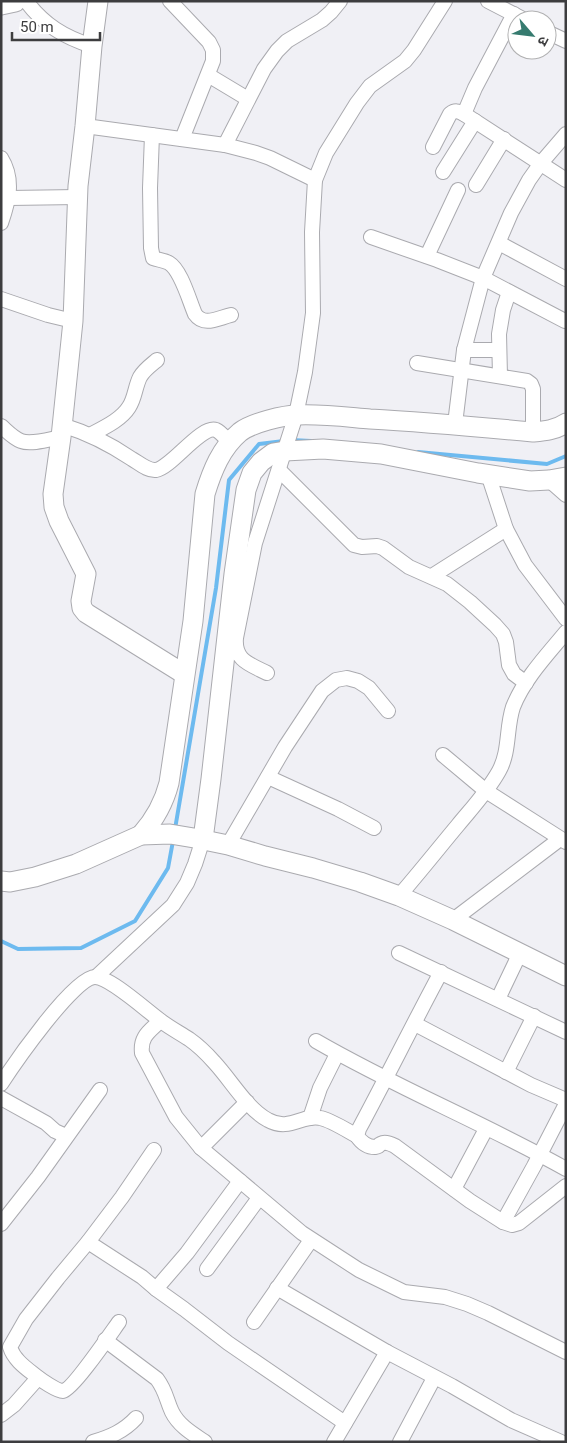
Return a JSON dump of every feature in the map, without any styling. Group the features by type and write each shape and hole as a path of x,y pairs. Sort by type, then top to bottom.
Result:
{"main road":[{"path":"1,4 15,1"}],"street":[{"path":"26,1 43,20 62,34 92,46"},
{"path":"98,1 78,197 74,321 53,494 54,507 58,521 86,574 81,601 82,608 86,613 184,674"},
{"path":"170,1 209,42 213,50 213,61 182,139"},
{"path":"225,145 264,70 277,52 287,41 322,20 340,1"},
{"path":"267,673 246,662 238,655 236,648 255,543 296,417 305,372 313,313 312,232 315,180 326,153 357,102 370,86 405,61 445,1"},
{"path":"488,1 507,11"},
{"path":"443,172 470,117 475,88 507,36"},
{"path":"208,74 248,99"},
{"path":"433,147 453,111 470,117 566,180"},
{"path":"85,126 225,145 263,155 315,180"},
{"path":"455,424 464,350 484,278 529,180 566,134"},
{"path":"152,135 150,188 153,258 166,261 173,266 198,319 209,321 231,315"},
{"path":"476,185 504,139"},
{"path":"1,158 8,176 1,222"},
{"path":"427,256 458,190"},
{"path":"5,199 78,197"},
{"path":"371,237 484,278 565,321"},
{"path":"499,243 566,279"},
{"path":"500,376 500,326 509,292"},
{"path":"1,300 74,321"},
{"path":"464,350 499,350"},
{"path":"90,435 107,426 129,408 140,377 157,360"},
{"path":"417,363 527,381 531,384 532,389 533,432"},
{"path":"148,835 152,822 165,797 169,783 193,621 205,494 210,475 218,459 241,431 260,422 296,417 455,424 533,432 545,431 566,424"},
{"path":"1,426 14,437 28,442 62,431 90,435 152,470 158,470 166,465 200,435 210,430 218,431 230,443"},
{"path":"1,1084 5,1067 76,988 82,982 96,977 173,905 196,864 198,839 211,779 234,574 246,490 252,473 261,462 285,449 324,449 381,454 530,481 558,478 566,495"},
{"path":"279,470 354,545 383,548 410,567 447,584 470,602 495,624 503,634 509,665 514,674 526,683"},
{"path":"488,474 506,530 525,565 566,619"},
{"path":"432,576 506,530"},
{"path":"399,896 486,791 505,758 509,725 514,707 526,683 566,632"},
{"path":"228,845 293,734 322,690 336,680 347,678 358,681 369,688 388,711"},
{"path":"443,754 486,791 563,841 453,920"},
{"path":"268,777 338,809 374,828"},
{"path":"1,881 10,882 76,864 148,835 170,834 228,845 341,876 399,896 453,920 566,976"},
{"path":"400,953 566,1032"},
{"path":"498,999 520,953"},
{"path":"357,1136 441,972"},
{"path":"96,977 116,986 160,1021 204,1050 247,1102 269,1121 291,1124 318,1117 357,1136 360,1141 367,1145 374,1147 383,1143 395,1146 454,1189 503,1222 512,1225 520,1223 566,1186"},
{"path":"506,1072 534,1016"},
{"path":"160,1021 143,1038 142,1053 176,1117 201,1148 259,1198 311,1240 359,1270 404,1292 445,1297 467,1304 566,1352"},
{"path":"415,1024 531,1085 566,1100"},
{"path":"316,1041 337,1054 566,1169"},
{"path":"310,1118 320,1088 337,1054"},
{"path":"1,1224 60,1147 100,1090"},
{"path":"1,1098 66,1136"},
{"path":"201,1148 247,1102"},
{"path":"503,1222 566,1104"},
{"path":"454,1189 486,1128"},
{"path":"119,1322 70,1387 64,1391 58,1390 38,1378 12,1354 10,1347 36,1306 127,1191 154,1150"},
{"path":"156,1289 186,1253 240,1181"},
{"path":"207,1269 259,1198"},
{"path":"254,1322 311,1240"},
{"path":"88,1242 127,1267 228,1343 345,1423"},
{"path":"277,1288 387,1352 511,1420 561,1442"},
{"path":"105,1340 157,1379 163,1387 177,1420 185,1429 205,1442"},
{"path":"334,1442 387,1352"},
{"path":"1,1415 14,1405 38,1378"},
{"path":"400,1442 434,1378"},
{"path":"93,1442 128,1427 136,1418"}],"waterway":[{"path":"291,440 311,441"},
{"path":"175,829 216,588 229,480 259,444 284,441"},
{"path":"418,452 547,464 566,456"},
{"path":"1,941 18,949 81,948 135,921 168,868 173,841"}]}
